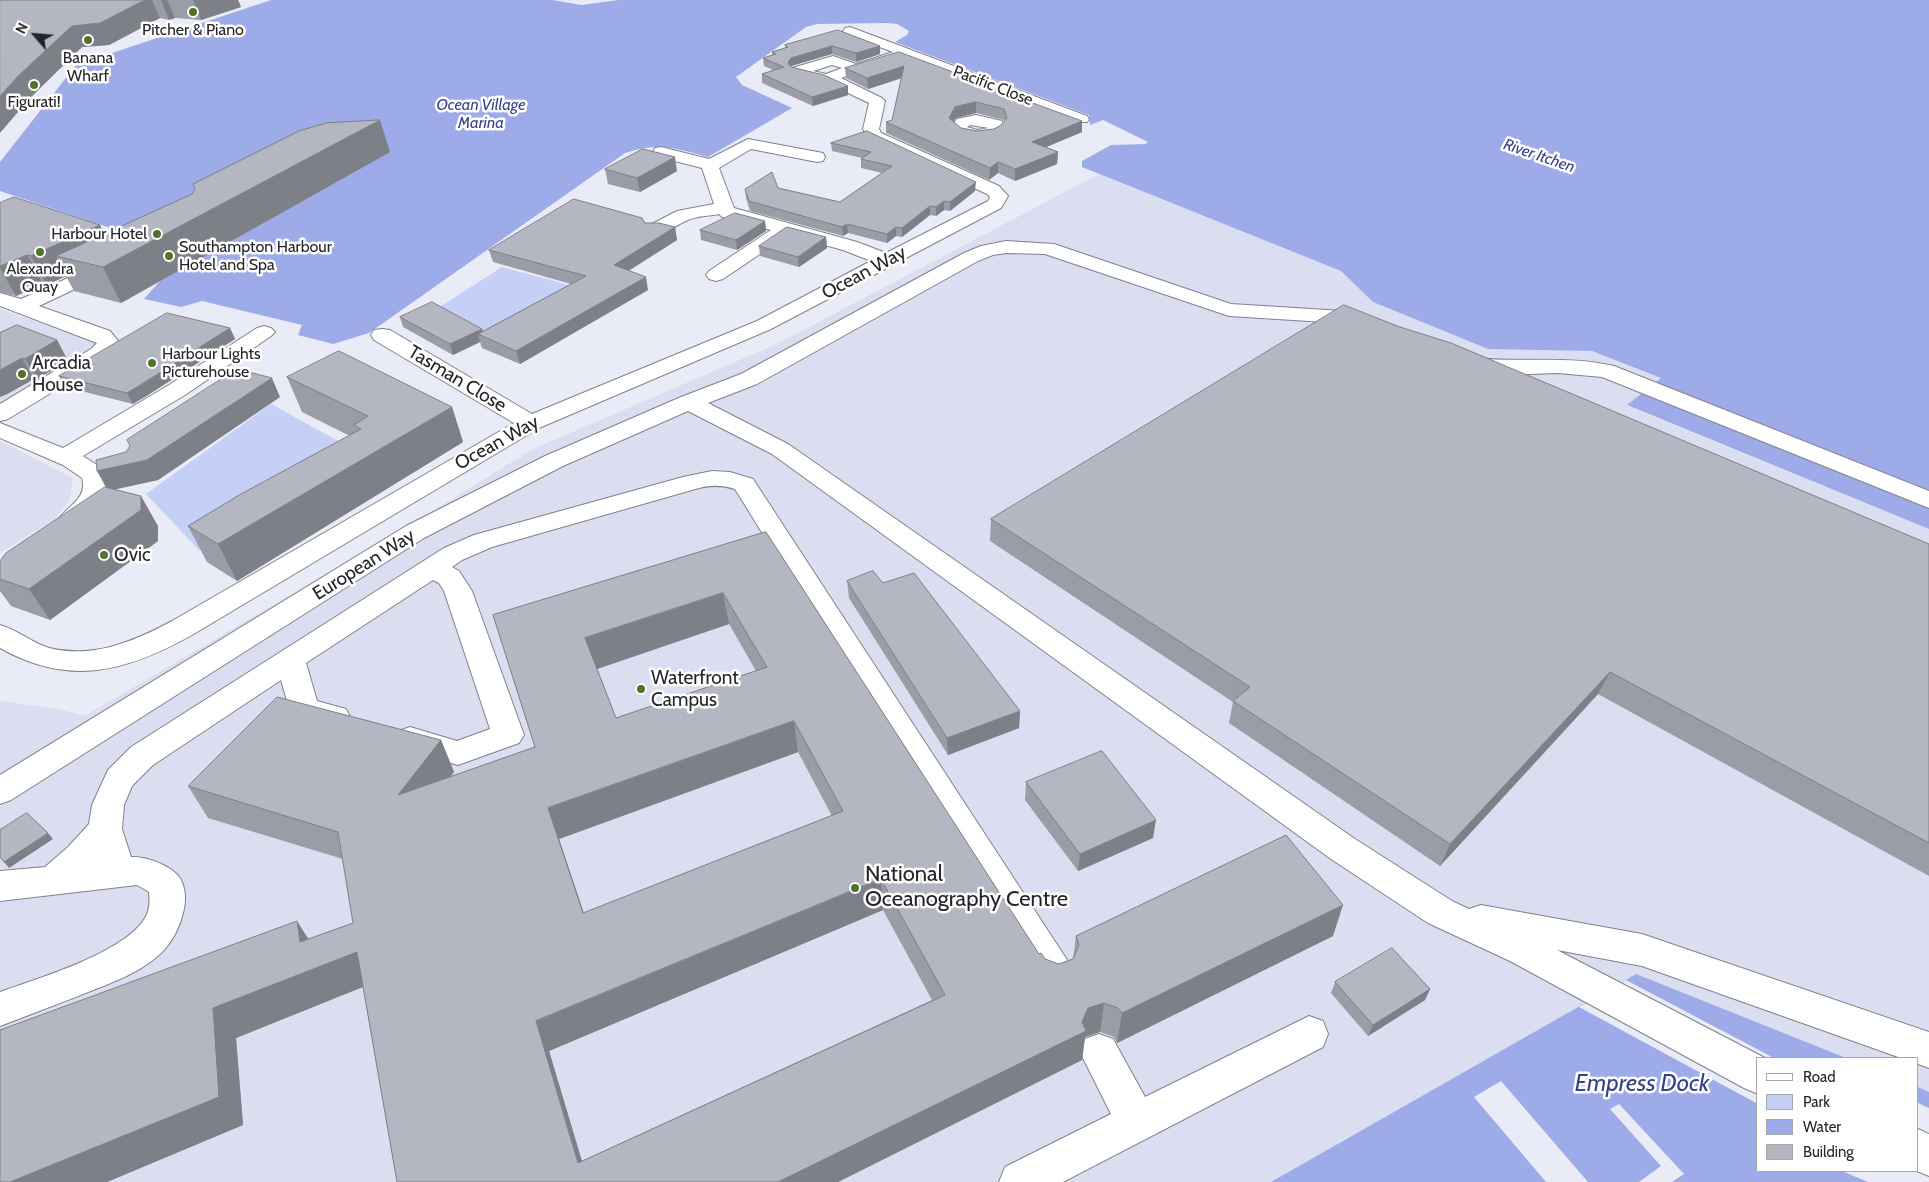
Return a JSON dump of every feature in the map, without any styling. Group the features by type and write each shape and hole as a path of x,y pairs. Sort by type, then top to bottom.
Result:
{"street":[{"name":"Pacific Close","path":"850,32 1081,119"},
{"path":"830,79 833,76 906,53"},
{"path":"856,69 833,60 797,71 830,79 877,101 871,129 875,136 924,159 972,139 989,114 1027,99"},
{"path":"661,152 711,165 748,144 817,158"},
{"name":"Ocean Way","path":"0,635 29,650 58,660 88,661 126,654 144,648 182,628 531,423 764,325 992,206 999,199 998,194 993,190 924,159"},
{"path":"711,165 725,208 732,215 785,229 814,230 889,261"},
{"path":"655,230 683,215 725,208"},
{"path":"716,275 785,229"},
{"name":"European Way","path":"0,791 414,532 554,461 690,402 749,379 971,256 988,250 1006,247 1047,248 1229,310 1343,317 1379,331"},
{"path":"21,307 118,261"},
{"path":"0,299 102,336 108,342 104,350 99,354 0,414"},
{"path":"65,458 177,390 264,332"},
{"name":"Tasman Close","path":"382,335 531,423"},
{"path":"1459,360 1477,365 1504,368 1558,366 1606,371 1643,384 1929,500"},
{"path":"690,402 780,449 1343,849 1440,912 1523,950 1756,1074"},
{"path":"0,430 83,466 94,475 96,484 93,497 76,516 51,534"},
{"path":"94,475 118,467"},
{"path":"118,872 105,828 108,806 119,778 142,756 453,554 483,541 692,482 710,478 728,478 744,484 1056,975"},
{"path":"291,660 304,708 458,753 508,735 458,591 449,577 432,568"},
{"path":"53,881 80,858 105,828"},
{"path":"0,886 137,871 152,876 166,884 169,898 165,918 151,938 132,956 112,967 0,1010"},
{"path":"1440,912 1642,950 1929,1050"},
{"path":"1020,1182 1309,1034"},
{"path":"1099,1052 1138,1122"}],"shaded area":[{"path":"1099,174 1341,271 1373,302 1488,349 1592,351 1661,378 1627,406 1929,529 1929,1092 1919,1087 1919,1057 1844,1057 1636,974 1271,1182 0,1182 0,701 59,709 85,716 431,512 533,449 777,344"},
{"path":"0,309 93,341 97,347 0,408"},
{"path":"0,441 73,478 70,499 55,519 0,553"}],"green space":[{"path":"502,267 584,289 493,340 435,310"},
{"path":"271,404 362,454 199,550 146,494"}],"water":[{"path":"271,0 552,0 582,5 618,0 1929,0 1929,529 1627,405 1661,378 1592,351 1488,349 1373,302 1341,271 1082,167 1082,161 1111,145 1145,144 1148,142 1103,120 1090,125 1089,115 895,42 907,35 909,31 897,24 817,24 806,27 736,77 742,85 792,108 708,157 676,149 658,147 625,153 369,333 333,344 298,335 302,325 202,301 181,307 144,299 160,281 374,160 152,242 0,191 0,162 76,65"},
{"name":"Empress Dock","path":"1636,974 1844,1057 1756,1057 1756,1172 1919,1172 1919,1087 1929,1092 1929,1182 1271,1182"}],"pier":[{"path":"1626,980 1772,1057 1756,1057 1756,1103 1579,1007"},
{"path":"1501,1081 1588,1182 1546,1182 1474,1097"},
{"path":"1919,1103 1929,1108 1929,1182 1868,1182 1844,1172 1919,1172"},
{"path":"1619,1104 1684,1174 1672,1182 1639,1182 1661,1166 1610,1109"}],"building":[{"path":"0,0 145,0 100,23 72,26 18,76 0,96"},
{"path":"838,30 880,46 856,53 832,46 791,58 788,63 791,67 824,75 848,86 812,97 762,74 784,67 763,58 776,54 772,52 788,47 785,45"},
{"path":"899,52 1082,121 1032,142 1058,152 1015,169 998,162 990,168 886,122 892,120 904,66 867,78 845,68","holes":["976,102 1004,109 1007,118 994,129 977,131 961,128 949,118 955,107"]},
{"path":"380,120 103,267 56,256 192,194 195,189 193,184 299,131 326,123"},
{"path":"867,131 976,182 950,202 944,201 936,207 930,206 902,228 896,227 887,234 847,224 842,227 749,201 745,189 772,172 778,188 840,202 892,166 861,159 871,152 831,143"},
{"path":"643,149 675,157 637,178 605,169"},
{"path":"14,197 100,225 31,256 27,255 0,266 0,203"},
{"path":"574,199 642,218 645,223 659,223 675,227 614,265 646,277 516,351 478,334 586,276 489,250"},
{"path":"735,213 765,221 736,240 700,230"},
{"path":"787,227 826,237 798,257 759,246"},
{"path":"432,302 482,329 450,344 400,317"},
{"path":"1344,305 1400,327 1451,343 1929,544 1929,843 1610,672 1450,844 1233,701 1250,687 991,519"},
{"name":"Harbour Lights Picturehouse","path":"167,313 230,328 127,393 59,376"},
{"path":"17,325 57,340 25,359 22,358 0,370 0,333"},
{"path":"339,351 452,407 218,544 188,526 241,494 361,429 354,425 368,416 287,377"},
{"path":"237,369 272,378 147,460 97,471 96,460 126,452 130,446 127,440"},
{"path":"105,487 141,496 141,510 29,589 0,579 0,561 6,553"},
{"name":"National Oceanography Centre","path":"766,532 1039,954 1041,953 1045,959 1059,964 1073,959 1079,945 1076,936 1286,835 1343,905 1122,1013 1118,1008 1104,1003 1088,1008 1082,1022 1086,1031 778,1182 397,1182 357,952 213,1008 219,1097 10,1182 0,1182 0,1030 297,921 300,942 353,923 338,832 188,786 277,697 441,740 398,795 535,747 493,615","holes":["723,593 767,667 616,718 585,638","794,721 843,811 583,913 548,808","881,879 945,995 578,1163 536,1021"]},
{"path":"873,571 883,583 914,573 1020,711 947,738 847,581"},
{"path":"1102,751 1156,820 1080,854 1026,782"},
{"path":"27,813 48,833 4,862 0,857 0,830"},
{"path":"1392,948 1430,989 1373,1025 1335,982"}],"place":[{"name":"Pitcher & Piano","path":"193,12"},
{"name":"Banana Wharf","path":"88,40"},
{"name":"Figurati!","path":"34,85"},
{"name":"Harbour Hotel","path":"157,234"},
{"name":"Alexandra Quay","path":"40,252"},
{"name":"Southampton Harbour Hotel and Spa","path":"169,256"},
{"name":"Harbour Lights Picturehouse","path":"152,363"},
{"name":"Arcadia House","path":"22,374"},
{"name":"Ovic","path":"104,555"},
{"name":"Waterfront Campus","path":"641,689"},
{"name":"National Oceanography Centre","path":"855,888"}],"water label":[{"name":"Ocean Village Marina","path":"481,114"},
{"name":"River Itchen","path":"1539,156"}]}
